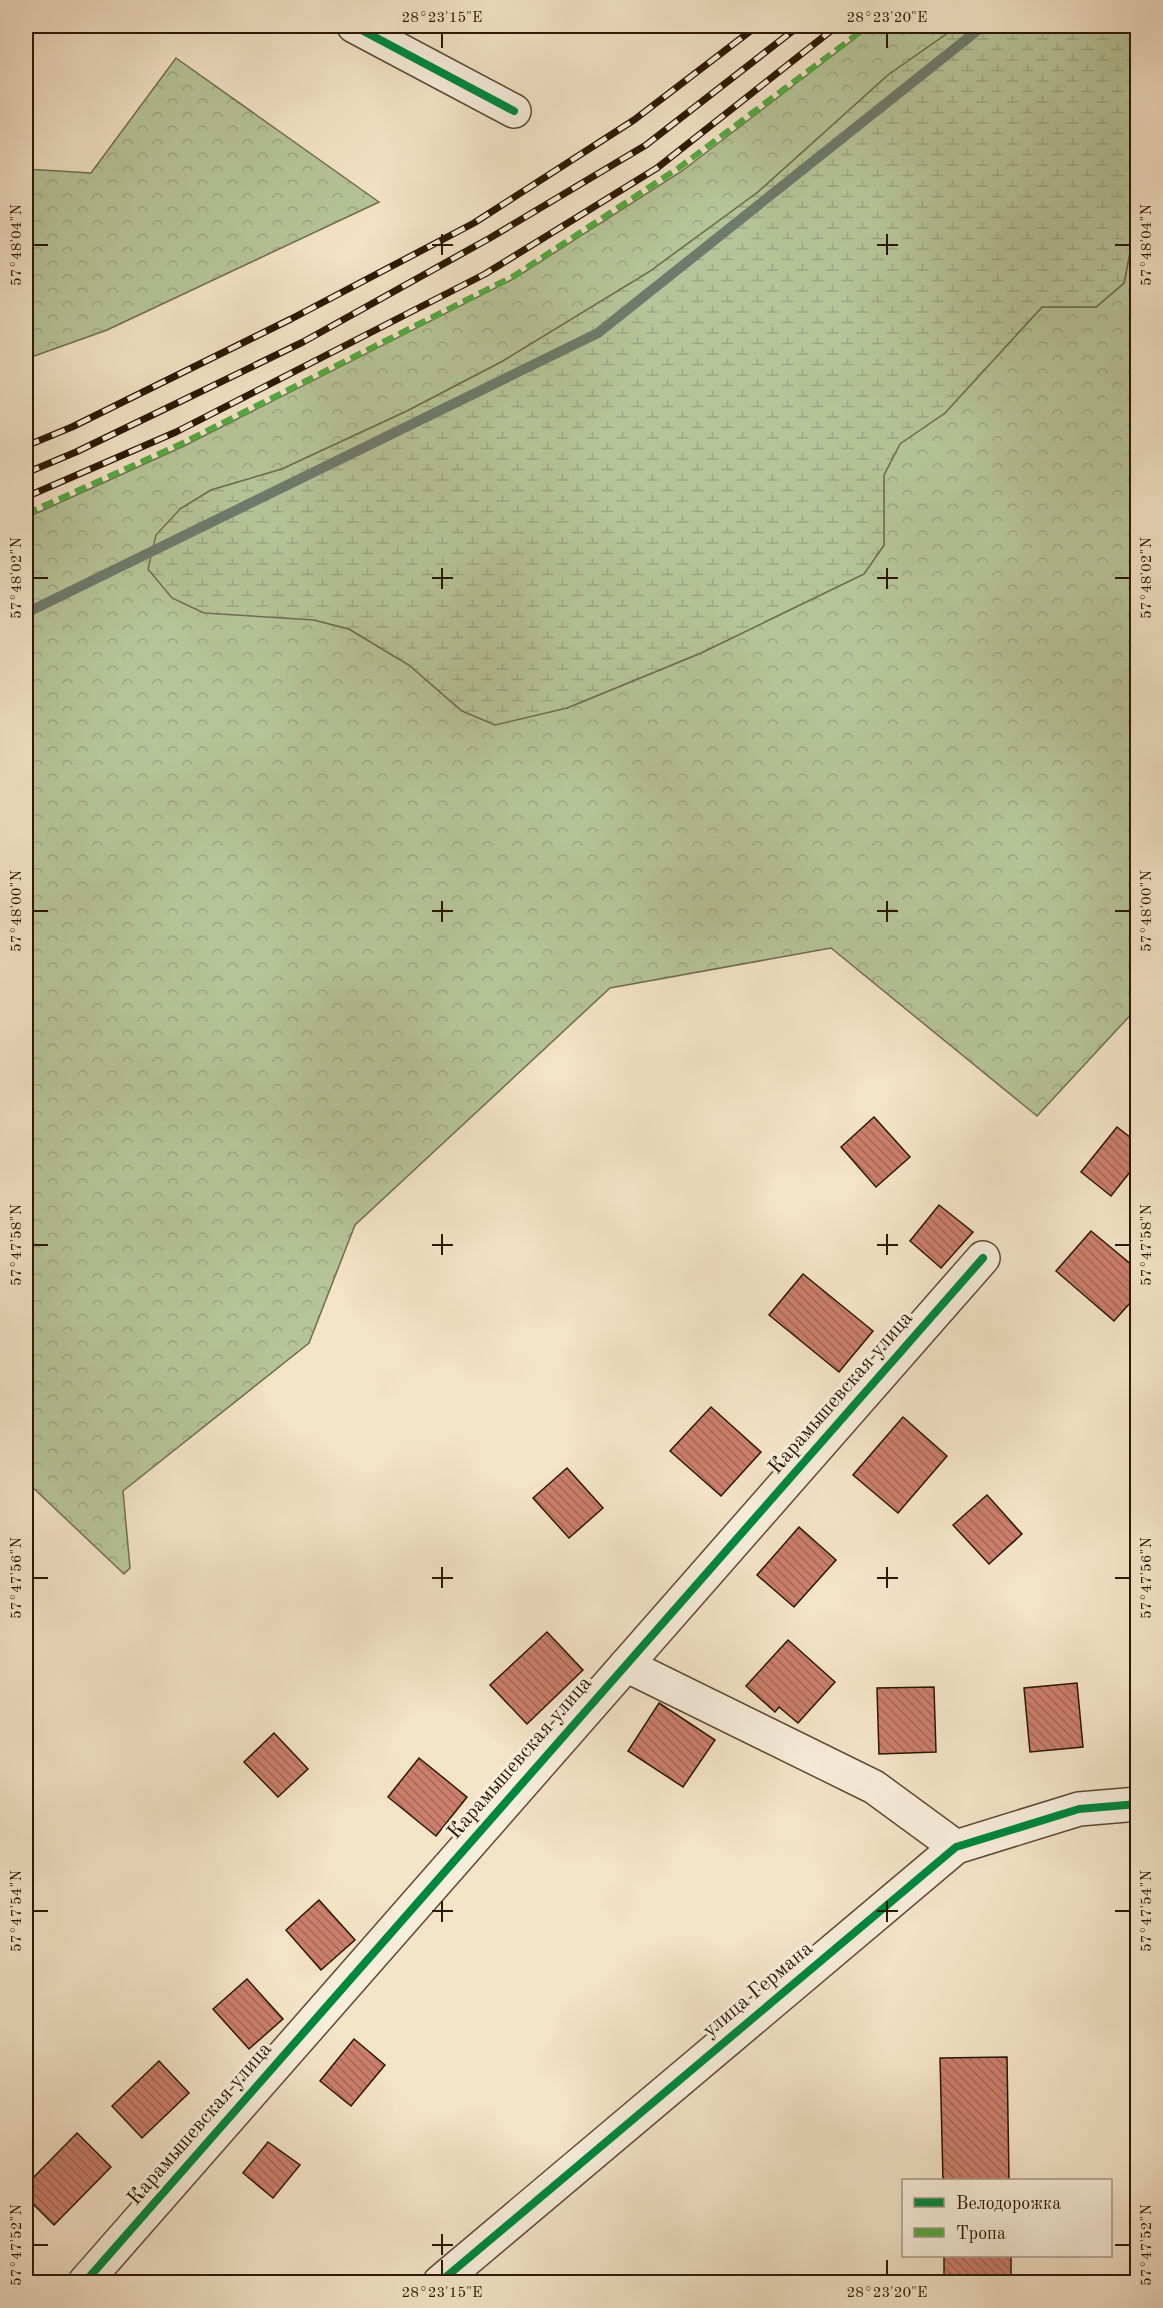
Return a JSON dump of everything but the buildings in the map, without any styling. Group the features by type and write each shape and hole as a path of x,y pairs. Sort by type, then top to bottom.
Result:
{"street":[{"path":"354,26 514,111"},
{"name":"Карамышевская улица","path":"85,2283 983,1258"},
{"path":"626,1665 874,1787 956,1847"},
{"name":"улица Германа","path":"440,2283 956,1847 1079,1809 1137,1804"}],"green space":[{"path":"871,26 958,26 888,75 758,192 649,272 503,361 407,411 282,469 211,490 180,509 314,620 349,629 409,665 462,711 567,708 701,653 864,574 884,545 884,475 900,443 945,413 1042,307 1096,307 1124,283 1137,225 1137,1008 1037,1116 831,948 610,988 355,1225 309,1343 123,1491 130,1568 124,1574 26,1481 26,518 184,446 515,278 682,171"},
{"path":"958,26 1137,26 1137,225 1124,283 1096,307 1042,307 945,413 900,444 884,475 884,545 864,574 701,653 567,708 495,725 462,711 409,665 349,629 314,620 204,613 172,598 148,569 156,535 180,509 211,490 282,469 407,411 503,361 649,272 758,192 888,75"},
{"path":"176,58 379,202 107,330 26,359 26,169 91,173"}],"waterway":[{"path":"26,613 598,333 983,26"}],"railway":[{"path":"26,446 72,427 291,319 474,223 634,120 757,26"},
{"path":"26,473 76,452 303,342 490,238 646,145 799,26"},
{"path":"26,497 176,432 485,274 657,168 837,26"}],"marked path":[{"path":"26,514 181,444 514,276 680,167 851,39 865,26"}],"cycle path":[{"path":"354,26 514,111"},
{"path":"85,2282 983,1258"},
{"path":"440,2282 956,1847 1079,1809 1138,1804"}]}
